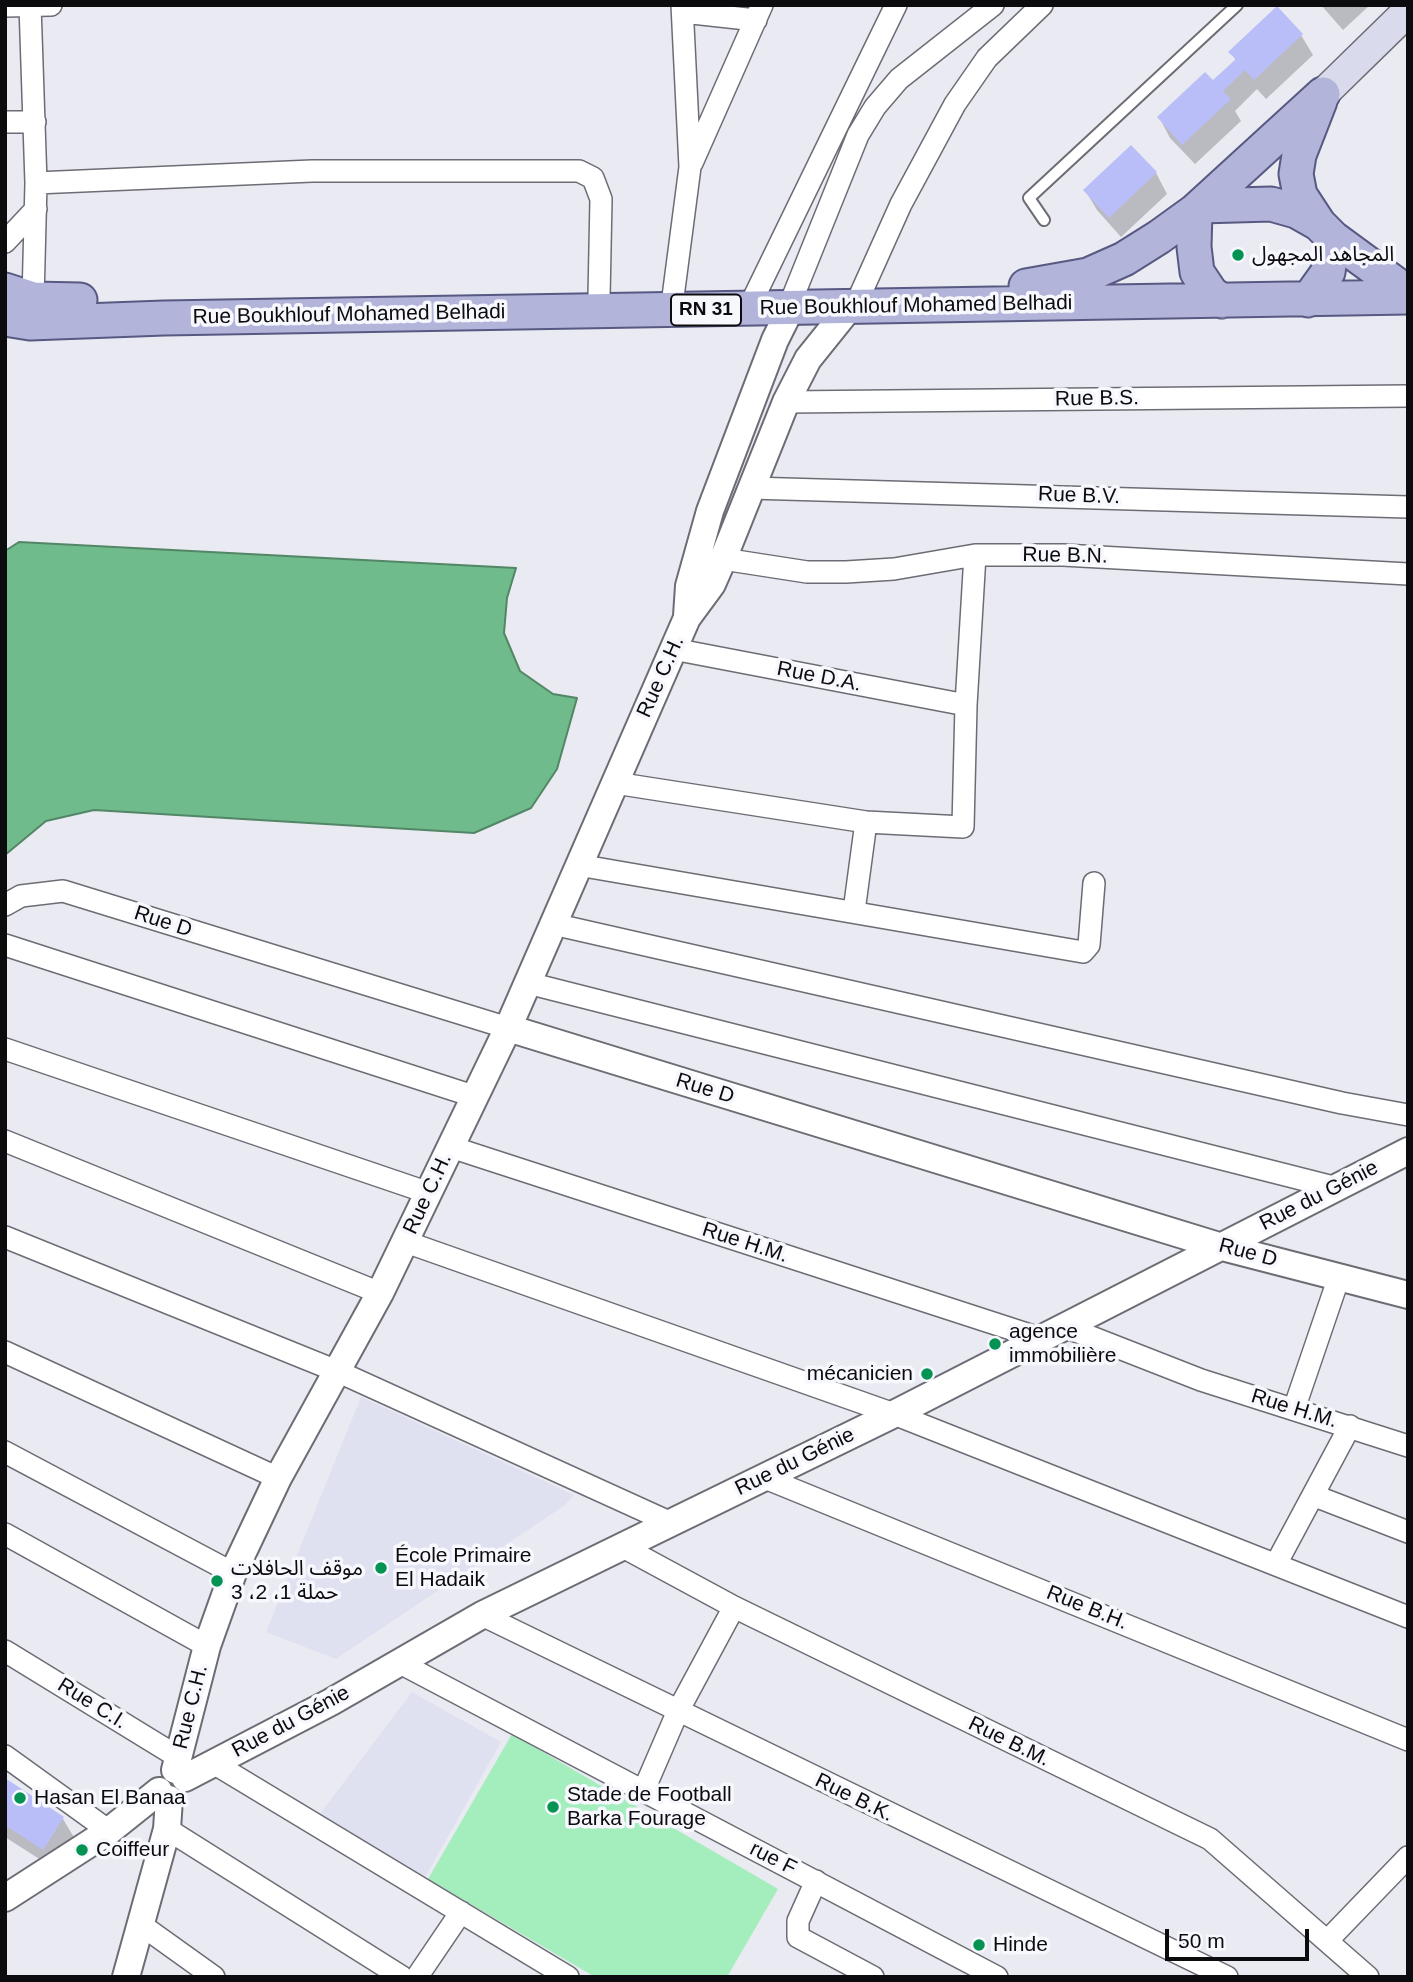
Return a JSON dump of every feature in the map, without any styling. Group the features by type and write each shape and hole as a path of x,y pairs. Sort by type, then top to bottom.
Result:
{"main road":[{"path":"1308,300 1328,272 1326,231 1300,195 1296,174 1299,155 1323,94 1408,11"},
{"name":"Rue Boukhlouf Mohamed Belhadi","path":"855,300 1030,286 1069,280 1124,259 1198,209 1323,94"},
{"path":"1222,301 1212,293 1197,272 1194,247 1198,209 1271,204 1296,211 1408,295"},
{"name":"Rue Boukhlouf Mohamed Belhadi","path":"19,295 755,295 792,302"},
{"name":"Rue Boukhlouf Mohamed Belhadi","path":"5,319 30,323 855,300 1222,301 1408,295"}],"street":[{"path":"5,6 51,5"},
{"path":"755,295 896,5"},
{"path":"792,302 858,135 867,121 899,79 993,5"},
{"path":"855,300 901,204 955,104 987,58 1042,5"},
{"path":"19,295 37,209 30,6"},
{"path":"673,297 690,167 682,9 759,13 690,167"},
{"path":"844,109 867,121"},
{"path":"5,122 35,122"},
{"path":"36,183 312,171 579,171 593,178 601,199 599,297"},
{"path":"5,242 37,209"},
{"name":"Rue C.H.","path":"126,1977 167,1829 173,1779 207,1646 233,1573 278,1478 380,1293 508,1028 687,618 712,584 786,402 808,359 855,300"},
{"name":"Rue C.H.","path":"687,618 689,586 710,511 792,302"},
{"name":"Rue B.S.","path":"786,402 1408,396"},
{"name":"Rue B.V.","path":"750,488 1408,507"},
{"path":"615,783 866,822 963,827 966,705 975,555"},
{"name":"Rue B.N.","path":"723,559 807,572 894,569 975,555 1143,558 1408,574"},
{"name":"Rue D.A.","path":"673,649 966,705"},
{"path":"855,911 866,822"},
{"path":"578,865 1083,952 1089,945 1094,883"},
{"name":"Rue D","path":"5,905 21,896 63,891 1222,1247 1408,1295"},
{"path":"554,924 1342,1103 1408,1115"},
{"path":"5,945 473,1096"},
{"path":"528,983 1333,1188"},
{"path":"5,1049 429,1193"},
{"path":"5,1141 380,1293"},
{"name":"Rue H.M.","path":"451,1147 1039,1338"},
{"name":"Rue du Génie","path":"6,1897 109,1830 173,1779 215,1763 400,1663 482,1615 894,1414 1333,1188 1406,1154"},
{"path":"5,1237 339,1371 669,1522"},
{"path":"405,1242 894,1414 1408,1617"},
{"path":"1294,1409 1339,1277"},
{"name":"Rue H.M.","path":"1063,1326 1201,1380 1408,1446"},
{"path":"5,1352 278,1478"},
{"path":"1276,1564 1315,1496 1350,1426"},
{"path":"5,1452 233,1573"},
{"name":"Rue B.H.","path":"765,1478 1408,1740"},
{"path":"1315,1496 1408,1532"},
{"path":"5,1534 207,1646"},
{"name":"Rue B.M.","path":"623,1547 734,1607 1210,1839 1368,1977"},
{"path":"643,1793 678,1711 734,1607"},
{"name":"Rue B.K.","path":"482,1615 1227,1977"},
{"name":"Rue C.I.","path":"5,1651 173,1779"},
{"name":"rue F","path":"400,1663 997,1977"},
{"path":"5,1756 109,1830"},
{"path":"215,1763 568,1977"},
{"path":"167,1829 402,1977"},
{"path":"1327,1941 1408,1857"},
{"path":"816,1881 798,1921 798,1937 873,1977"},
{"path":"417,1977 461,1912"},
{"path":"140,1924 214,1977"}],"lane":[{"path":"1044,220 1029,198 1237,5"}],"shaded area":[{"path":"19,542 516,568 507,598 504,633 520,671 553,694 577,698 557,769 531,808 474,833 94,810 46,821 5,855 5,551"},
{"name":"École Primaire El Hadaik","path":"361,1397 574,1495 565,1505 336,1659 266,1632"},
{"path":"412,1692 501,1742 424,1879 317,1818"},
{"name":"Stade de Football Barka Fourage","path":"512,1734 778,1889 727,1977 595,1977 428,1879"}],"building":[{"path":"1277,6 1303,34 1254,80 1245,70 1223,91 1231,99 1182,145 1157,117 1205,72 1213,80 1236,59 1228,52"},
{"path":"1131,145 1157,172 1109,218 1083,190"},
{"name":"Hasan El Banaa","path":"5,1778 64,1817 43,1850 5,1825"}],"place":[{"name":"المجاهد المجهول","path":"1238,255"},
{"name":"agence immobilière","path":"995,1344"},
{"name":"mécanicien","path":"927,1374"},
{"name":"École Primaire El Hadaik","path":"381,1568"},
{"name":"موقف الحافلات حملة 1، 2، 3","path":"217,1581"},
{"name":"Hasan El Banaa","path":"20,1798"},
{"name":"Stade de Football Barka Fourage","path":"553,1807"},
{"name":"Coiffeur","path":"82,1850"},
{"name":"Hinde","path":"979,1945"}]}
